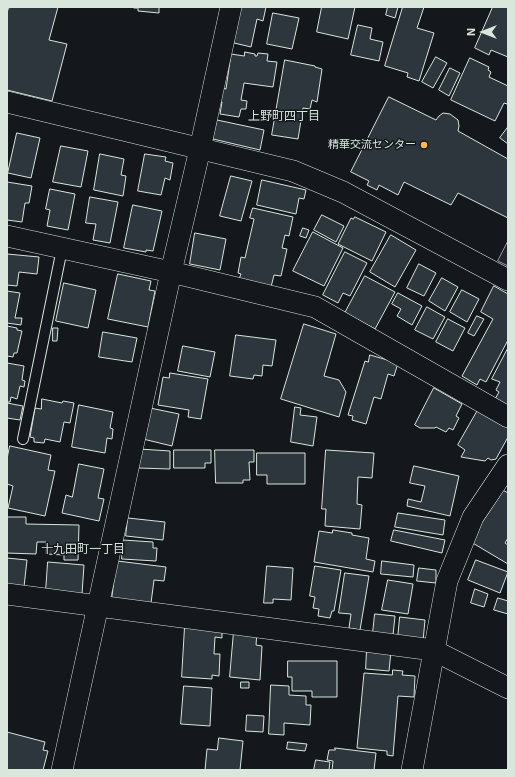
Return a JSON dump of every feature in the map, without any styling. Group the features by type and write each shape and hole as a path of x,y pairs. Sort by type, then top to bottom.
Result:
{"street":[{"path":"62,770 171,272 231,7"},
{"path":"7,102 293,171 336,189 508,280"},
{"path":"7,236 171,272 315,307 508,417"},
{"path":"412,770 433,650 447,581 473,517 508,464"},
{"path":"7,594 433,650 508,688"}],"lane":[{"path":"23,440 62,249"}],"shaded area":[{"path":"508,241 508,266 498,261"}],"building":[{"path":"10,7 58,7 49,40 67,44 52,101 7,90 7,12"},
{"path":"134,7 159,7 159,13 138,11 138,8"},
{"path":"238,7 266,7 263,21 257,19 251,47 230,42"},
{"path":"322,7 355,7 348,39 317,32"},
{"path":"388,7 398,7 395,18 386,15"},
{"path":"403,7 424,7 417,28 434,33 419,81 407,77 408,73 385,66"},
{"path":"493,7 508,7 508,57 491,50 489,55 475,48"},
{"path":"273,13 299,18 292,49 267,44"},
{"path":"358,25 372,28 370,39 383,42 379,61 351,55"},
{"path":"245,52 255,54 255,56 257,56 258,53 268,54 267,61 277,62 273,87 244,83 241,100 247,101 246,109 241,109 239,117 220,114 222,88 226,89 231,54 244,56"},
{"path":"436,57 447,63 433,88 422,82"},
{"path":"470,58 489,67 488,70 491,72 489,77 508,86 507,104 504,103 495,121 451,100"},
{"path":"285,60 315,66 322,69 317,102 312,100 310,109 303,108 298,139 272,135"},
{"path":"450,68 460,73 449,96 439,90"},
{"name":"精華交流センター","path":"389,97 436,120 443,113 450,114 458,120 458,131 508,159 508,218 458,193 451,205 404,182 398,195 379,185 377,190 367,185 369,181 351,172"},
{"path":"217,120 264,130 260,150 213,139"},
{"path":"508,127 508,144 500,138"},
{"path":"17,133 40,138 31,178 8,173"},
{"path":"61,146 88,151 81,187 53,182"},
{"path":"100,154 124,159 121,175 126,176 123,196 94,190"},
{"path":"145,154 166,157 165,161 173,163 170,180 165,178 161,195 138,191"},
{"path":"231,176 252,181 241,221 220,216"},
{"path":"262,180 306,190 304,199 299,198 296,214 257,205"},
{"path":"7,182 32,186 29,203 25,203 22,222 7,220"},
{"path":"50,189 75,194 68,230 47,226 50,210 46,209"},
{"path":"90,197 118,202 110,243 93,240 96,224 86,223"},
{"path":"133,205 162,211 153,251 146,250 146,252 124,248"},
{"path":"253,208 293,217 289,236 285,235 282,248 287,249 281,276 274,275 271,287 239,279 241,274 238,273 241,257 245,258 254,219 250,218"},
{"path":"322,215 344,226 336,242 314,230"},
{"path":"355,217 386,232 372,261 338,244 351,218 353,219"},
{"path":"303,228 309,230 306,238 300,236"},
{"path":"313,232 343,248 324,286 293,271"},
{"path":"195,233 226,239 220,270 190,264"},
{"path":"391,235 416,250 395,287 370,272"},
{"path":"345,252 367,263 350,296 343,293 338,303 323,295"},
{"path":"7,254 39,257 37,274 19,272 17,286 7,285"},
{"path":"419,264 436,273 424,296 407,288"},
{"path":"118,274 151,281 149,290 155,291 148,327 108,319"},
{"path":"365,276 395,292 375,329 345,313"},
{"path":"442,278 458,287 445,311 429,301"},
{"path":"64,283 96,290 88,328 56,321"},
{"path":"494,286 508,294 508,340 486,382 480,379 477,385 462,376 493,319 481,312"},
{"path":"462,290 479,299 467,322 450,312"},
{"path":"7,291 20,293 15,318 22,318 21,325 7,323"},
{"path":"398,293 422,306 412,325 397,316 401,309 392,304"},
{"path":"427,307 445,317 433,339 415,330"},
{"path":"477,316 484,319 474,336 468,333"},
{"path":"448,319 465,328 453,351 436,342"},
{"path":"304,324 336,334 324,376 339,380 346,392 339,417 281,399"},
{"path":"7,326 17,328 17,330 22,331 17,353 14,353 13,357 7,356"},
{"path":"53,328 58,328 57,341 53,341"},
{"path":"103,332 137,338 132,362 99,357"},
{"path":"236,335 276,340 272,366 263,365 262,376 254,375 253,379 230,376"},
{"path":"183,346 215,352 210,377 178,371"},
{"path":"508,348 508,406 495,399 499,392 496,390 500,382 492,379"},
{"path":"370,355 398,363 394,376 388,374 381,399 374,397 366,424 352,420 353,416 348,415 365,361 368,362"},
{"path":"7,363 24,366 22,380 25,381 24,387 20,386 17,399 11,397 10,402 7,402"},
{"path":"170,373 208,379 201,419 188,417 189,410 158,405 163,377 169,378"},
{"path":"434,388 462,404 456,416 459,418 453,430 449,428 446,432 436,427 420,428 415,425"},
{"path":"42,399 62,403 63,401 74,403 70,423 64,422 60,442 45,439 44,443 34,442 34,438 30,437 35,408 41,409"},
{"path":"7,403 23,406 20,420 7,418"},
{"path":"79,405 113,412 110,428 113,429 112,439 107,438 105,453 72,447"},
{"path":"295,407 301,408 300,415 317,417 313,446 291,442"},
{"path":"150,408 179,414 172,446 143,439"},
{"path":"478,410 508,428 508,437 496,459 491,460 488,458 485,461 461,457 465,450 458,445"},
{"path":"10,446 51,455 48,470 55,471 45,516 8,508 13,486 7,484 7,459"},
{"path":"139,449 170,451 170,469 138,468"},
{"path":"174,450 211,450 211,463 205,463 205,468 174,468"},
{"path":"215,450 254,450 254,462 249,462 250,480 243,480 243,483 216,483"},
{"path":"326,450 374,453 372,478 358,477 357,504 362,505 360,529 325,526 326,509 322,509"},
{"path":"257,453 305,453 305,484 267,484 267,475 257,475"},
{"path":"79,464 104,469 98,498 104,499 99,521 62,513 66,495 72,497"},
{"path":"414,466 459,476 450,516 407,506 408,499 421,502 425,486 410,483"},
{"path":"501,489 508,493 508,538 505,543 508,545 508,564 471,542"},
{"path":"398,513 445,520 443,535 395,527"},
{"path":"7,517 26,517 26,524 79,525 78,560 64,560 64,555 46,554 46,542 37,542 36,554 7,553"},
{"path":"128,518 165,522 163,540 126,536"},
{"path":"333,530 369,538 366,559 375,561 373,572 314,562 319,531 332,533"},
{"path":"394,530 445,540 442,553 391,541"},
{"path":"123,540 153,542 153,548 157,548 156,561 122,559"},
{"path":"7,558 27,560 24,587 7,586"},
{"path":"476,560 508,572 500,593 468,580"},
{"path":"117,561 166,567 164,581 154,580 151,603 112,599"},
{"path":"382,561 414,565 413,577 381,574"},
{"path":"48,562 84,565 82,594 46,591"},
{"path":"267,566 293,568 291,600 273,599 273,603 264,603"},
{"path":"315,566 341,570 334,611 332,611 330,618 318,616 319,609 313,608 315,597 310,596"},
{"path":"419,568 436,570 436,583 417,581"},
{"path":"345,573 369,576 360,630 349,628 351,614 339,613"},
{"path":"388,580 413,584 408,614 382,610"},
{"path":"475,589 488,594 484,607 471,603"},
{"path":"498,598 508,601 508,614 494,610"},
{"path":"375,614 395,616 393,635 373,633"},
{"path":"400,617 425,620 423,641 398,638"},
{"path":"185,626 222,628 222,638 215,637 214,654 220,654 219,676 212,675 212,679 182,677"},
{"path":"234,631 257,632 256,645 262,646 260,680 230,677"},
{"path":"367,650 391,651 389,671 366,669"},
{"path":"288,661 337,661 337,697 312,697 312,691 292,691 292,677 288,677"},
{"path":"393,670 403,671 402,675 415,676 414,697 398,696 393,756 387,755 387,751 357,748 364,673 392,675"},
{"path":"241,682 249,682 249,688 241,688"},
{"path":"271,685 289,686 289,695 306,696 306,705 311,705 310,725 284,723 284,735 269,734"},
{"path":"184,686 212,688 210,726 181,724"},
{"path":"247,715 264,716 263,732 246,731"},
{"path":"7,732 45,742 43,750 48,751 43,770 7,770"},
{"path":"219,738 243,741 240,770 205,770 207,749 217,750"},
{"path":"288,742 307,744 305,751 287,749"},
{"path":"335,748 376,753 374,770 332,770 333,761 327,760 329,750 335,750"},
{"path":"316,760 330,762 329,770 314,770"}],"place":[{"name":"精華交流センター","path":"424,145"}],"district":[{"name":"上野町四丁目","path":"284,117"},
{"name":"十九田町一丁目","path":"83,550"}]}
